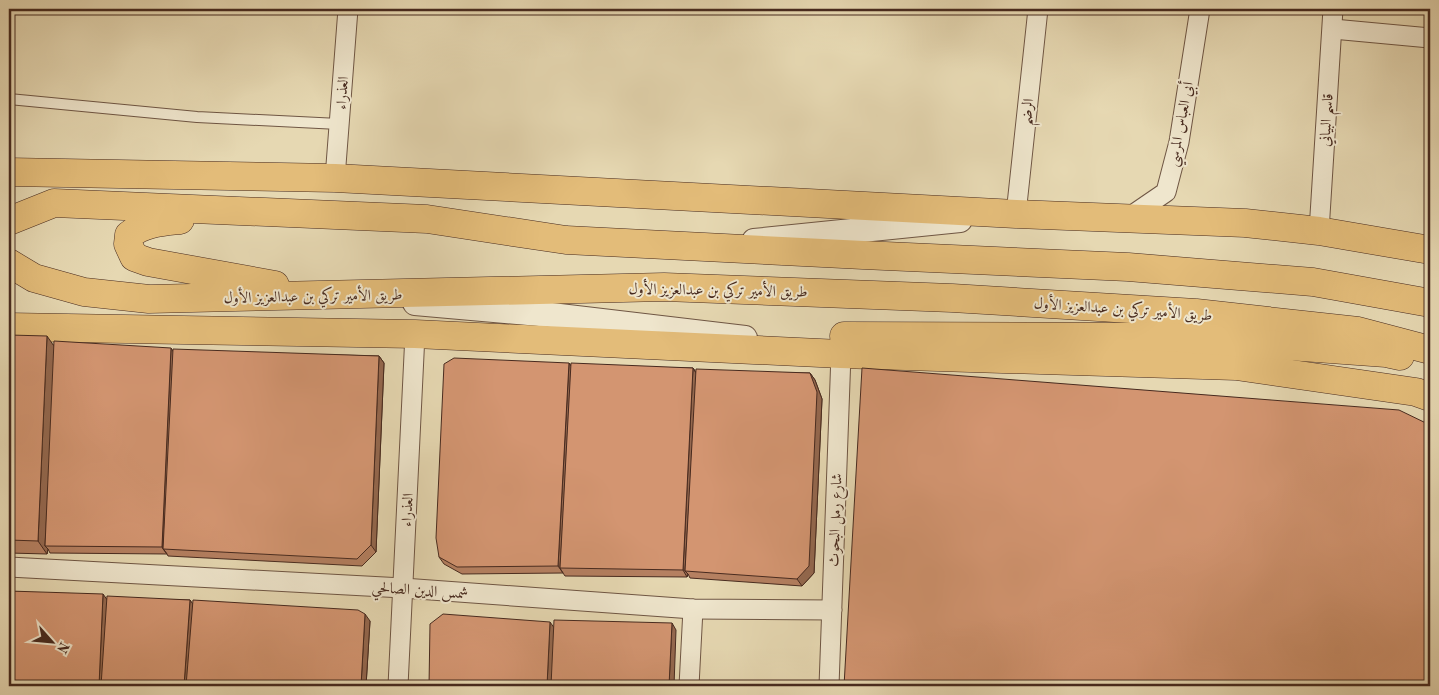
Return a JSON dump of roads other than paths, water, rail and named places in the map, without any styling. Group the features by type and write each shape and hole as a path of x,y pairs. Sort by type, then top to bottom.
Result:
{"main road":[{"path":"9,172 335,178 1016,214 1245,223 1319,231 1430,250"},
{"path":"9,221 54,203 427,219 566,240 1128,267 1313,282 1430,303"},
{"path":"266,211 152,223 136,229 128,235 128,244 134,257 148,262 329,295"},
{"path":"1128,218 1297,241 1430,268"},
{"name":"طريق الأمير تركي بن عبدالعزيز الأول","path":"9,263 34,278 84,292 149,299 664,287 952,298 1206,314 1358,331 1430,350"},
{"path":"9,327 415,334 841,354 1236,366 1425,395"},
{"path":"762,340 833,336 1165,338 1386,353 1430,363"}],"street":[{"name":"العذراء","path":"335,178 348,9"},
{"name":"الرضم","path":"1016,214 1038,9"},
{"name":"أبي العباس المرسي","path":"1128,218 1166,192 1179,142 1200,9"},
{"name":"قاسم البياني","path":"1319,231 1333,9"},
{"path":"1333,29 1430,38"},
{"path":"693,247 1016,214"},
{"path":"329,295 551,315 798,344 841,354"},
{"name":"العذراء","path":"398,686 415,334"},
{"name":"شارع رمل البحوث","path":"829,686 841,354"},
{"name":"شمس الدين الصالحي","path":"9,567 403,588 693,608 832,610"},
{"path":"689,686 693,608"}],"lane":[{"path":"9,99 197,117 339,124"}]}
